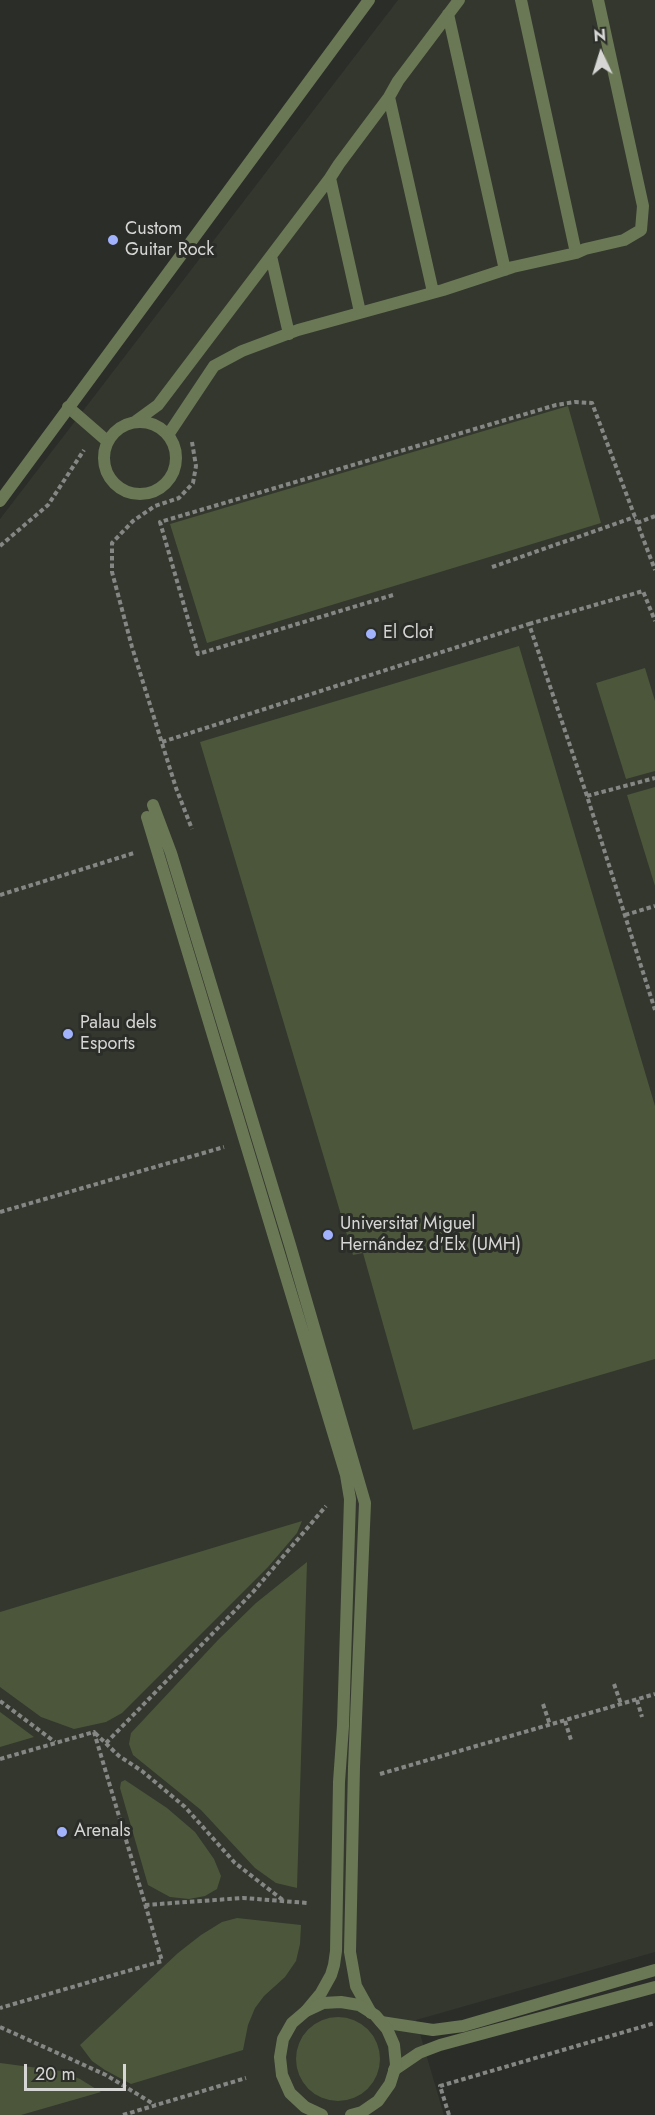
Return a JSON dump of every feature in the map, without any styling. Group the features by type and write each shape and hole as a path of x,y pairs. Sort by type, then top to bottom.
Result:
{"street":[{"path":"0,501 369,0"},
{"path":"136,422 154,424 168,435 176,449 176,465 170,480 158,490 142,495 126,492 114,485 106,473 103,456 107,441 119,427 136,422 158,405 330,178 389,97 398,81 459,0"},
{"path":"521,0 576,253"},
{"path":"168,435 214,366 242,351 360,312 505,270 624,240 641,230 643,206 598,0"},
{"path":"448,14 505,270"},
{"path":"389,97 433,292"},
{"path":"330,178 360,312"},
{"path":"271,256 289,334"},
{"path":"68,407 107,441"},
{"path":"153,805 171,853 287,1234 365,1503 354,1767 350,1952 357,1986 370,2013"},
{"path":"147,817 342,1464 350,1499 343,1726 339,1782 336,1951 331,1976 321,1993 292,2023 283,2039 280,2057 282,2075 290,2093 305,2107 322,2115"},
{"path":"381,2022 433,2030 463,2026 655,1970"},
{"path":"394,2070 419,2053 440,2045 655,1987"},
{"path":"306,2011 323,2003 341,2002 359,2006 381,2022 394,2045 394,2070 390,2084 378,2100 362,2112 351,2115"},
{"path":"376,2115 378,2100"}],"path":[{"path":"393,595 198,654 160,522 556,405 575,402 592,403 655,570"},
{"path":"0,546 48,505 95,431"},
{"path":"192,441 196,466 193,483 179,498 154,506 133,521 112,543 112,572 132,647 192,829"},
{"path":"637,523 655,516"},
{"path":"492,567 635,517"},
{"path":"162,742 529,624 643,591 655,621"},
{"path":"529,624 655,1010"},
{"path":"587,796 655,778"},
{"path":"0,895 135,853"},
{"path":"625,915 655,906"},
{"path":"0,1212 227,1146"},
{"path":"106,1743 252,1592 331,1501"},
{"path":"614,1684 621,1704"},
{"path":"380,1774 655,1694"},
{"path":"636,1700 642,1717"},
{"path":"0,1701 56,1742"},
{"path":"543,1704 550,1725"},
{"path":"565,1720 571,1740"},
{"path":"94,1732 119,1756 142,1771 185,1807 235,1863 284,1901"},
{"path":"0,1759 94,1732"},
{"path":"0,2008 162,1961 94,1732"},
{"path":"145,1905 243,1898 308,1904"},
{"path":"449,2115 440,2086 655,2024"},
{"path":"0,2027 106,2075 155,2105"},
{"path":"123,2115 246,2078"}],"shaded area":[{"name":"Universitat Miguel Hernández d'Elx (UMH)","path":"398,0 655,0 655,1952 416,2020 444,2115 0,2115 0,519"}],"green space":[{"path":"568,406 601,523 207,643 170,524"},
{"path":"519,646 655,1106 655,1359 413,1430 363,1253 353,1255 200,742"},
{"path":"645,668 655,701 655,771 626,779 596,683"},
{"path":"655,787 655,886 627,795"},
{"path":"302,1521 297,1533 268,1567 122,1713 106,1722 74,1729 41,1717 0,1687 0,1612"},
{"path":"307,1562 297,1888 276,1883 255,1868 201,1810 133,1755 129,1744 131,1733 218,1640 256,1603"},
{"path":"0,1712 34,1737 0,1747"},
{"path":"125,1780 167,1808 195,1832 214,1859 221,1876 217,1889 205,1896 189,1899 170,1897 148,1885 120,1788 121,1782"},
{"path":"237,1918 301,1925 296,1961 285,1977 264,1996 255,2008 248,2025 243,2050 131,2084 92,2061 80,2045 178,1953 222,1922"},
{"path":"338,2017 361,2024 373,2036 380,2059 373,2082 361,2094 338,2101 315,2094 303,2082 296,2059 303,2036 315,2024"},
{"path":"0,2063 61,2071 101,2092 21,2115 0,2115"}],"place":[{"name":"Custom Guitar Rock","path":"113,240"},
{"name":"El Clot","path":"371,634"},
{"name":"Palau dels Esports","path":"68,1034"},
{"name":"Universitat Miguel Hernández d'Elx (UMH)","path":"328,1235"},
{"name":"Arenals","path":"62,1832"}]}
